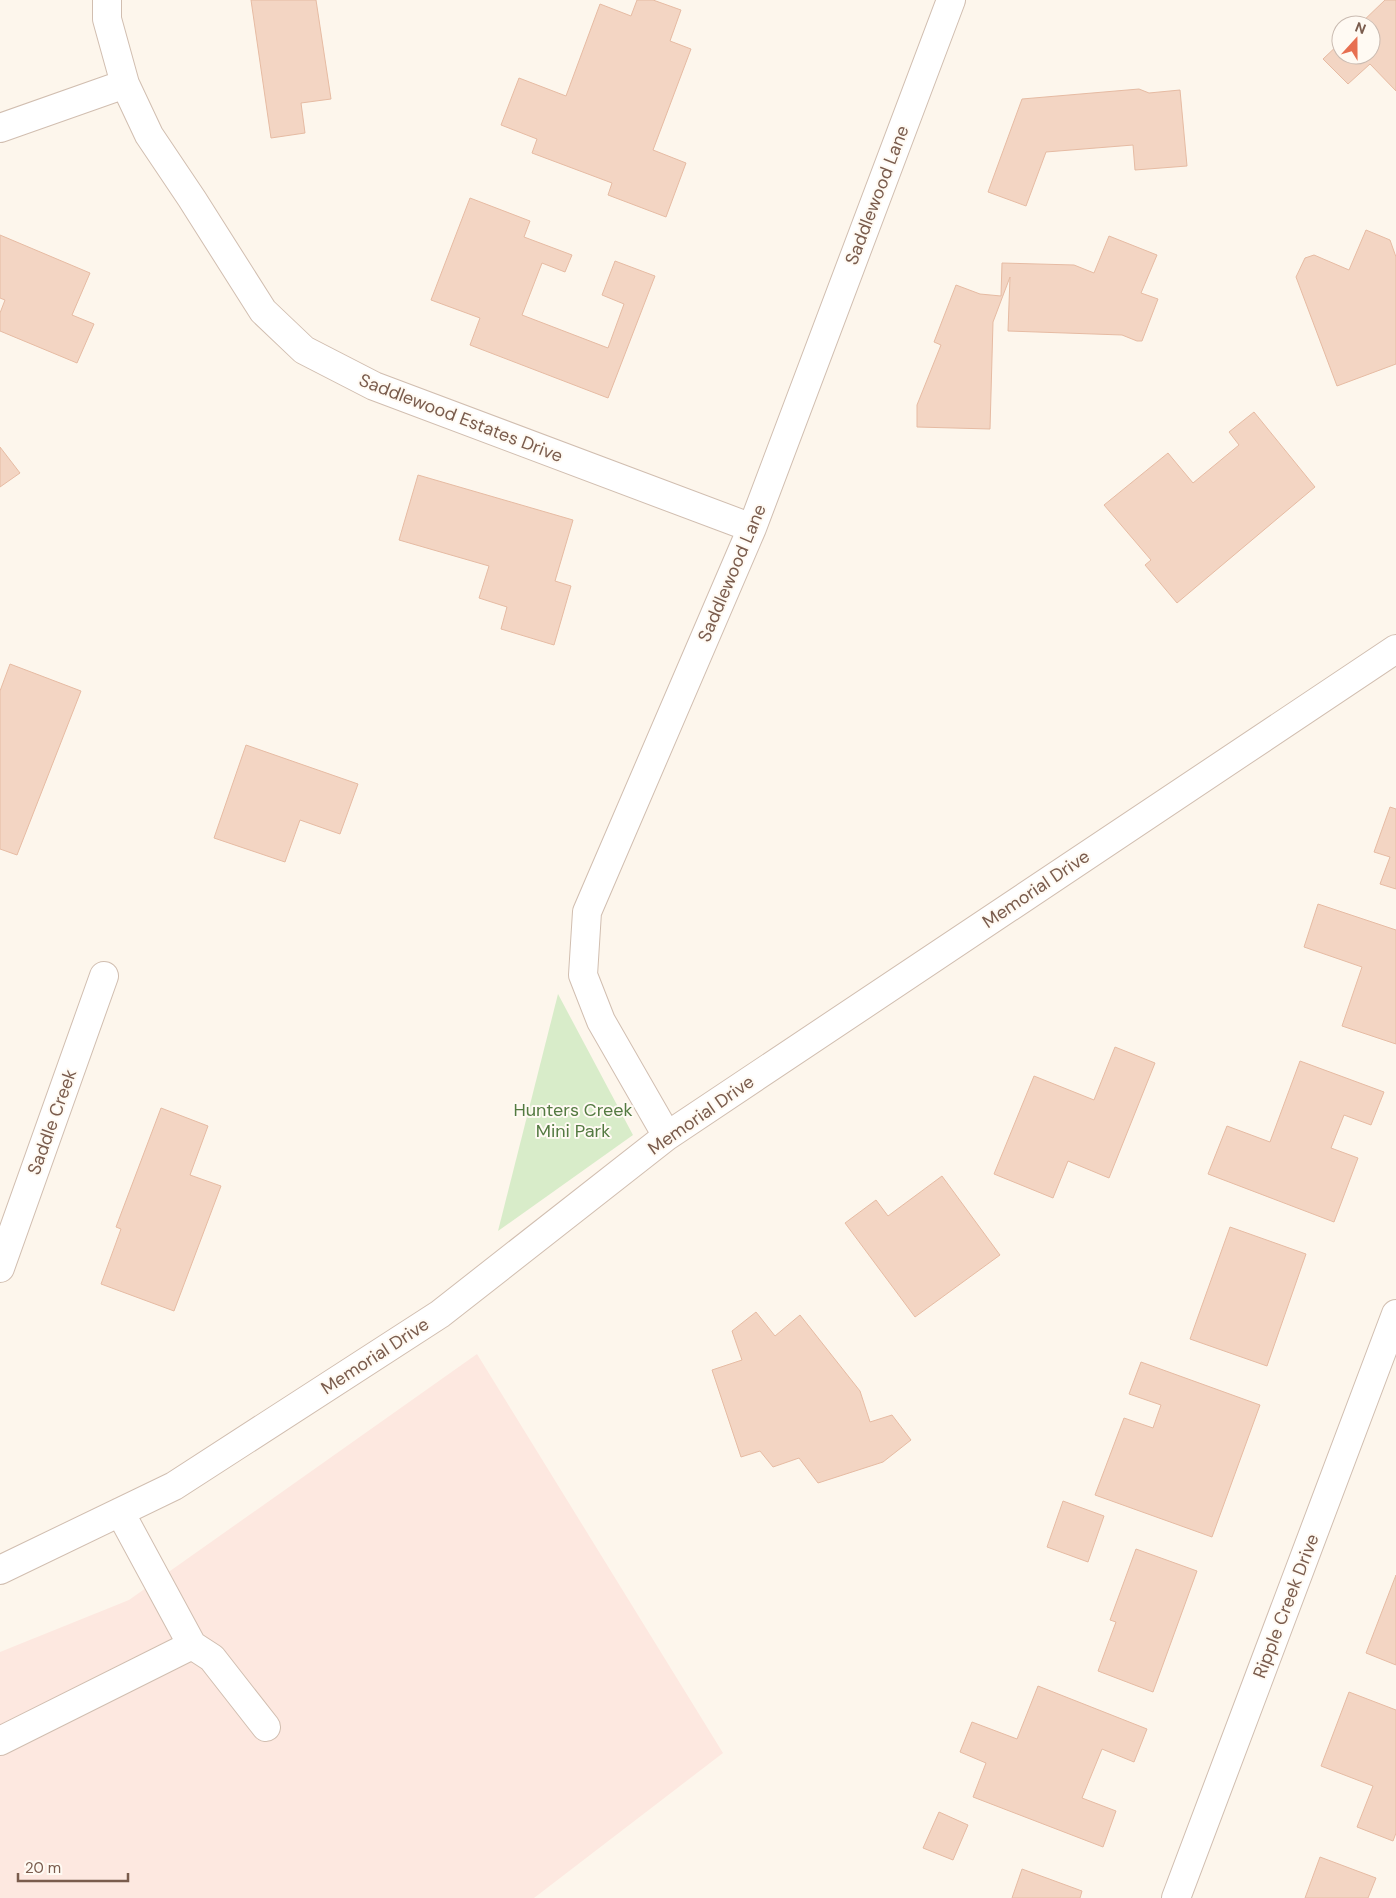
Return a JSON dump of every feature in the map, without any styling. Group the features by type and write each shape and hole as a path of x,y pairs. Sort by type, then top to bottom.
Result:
{"street":[{"name":"Saddlewood Estates Drive","path":"107,0 107,19 125,84 149,135 263,312 304,350 374,386 752,528"},
{"name":"Saddlewood Lane","path":"667,1136 601,1021 583,974 587,912 752,528 951,0"},
{"path":"0,128 125,84"},
{"name":"Memorial Drive","path":"0,1570 174,1486 440,1314 667,1136 1396,649"},
{"name":"Saddle Creek","path":"0,1268 104,976"},
{"name":"Ripple Creek Drive","path":"1176,1898 1396,1314"},
{"path":"120,1512 192,1646 212,1658 266,1727"},
{"path":"0,1741 192,1646"}],"shaded area":[{"path":"477,1354 723,1753 534,1898 0,1898 0,1652 129,1600"}],"green space":[{"name":"Hunters Creek Mini Park","path":"558,994 633,1135 498,1231"}],"building":[{"path":"251,0 316,0 331,99 301,103 305,133 271,138"},
{"path":"637,0 653,0 681,10 670,41 691,49 653,150 686,163 666,217 608,195 612,183 532,153 537,139 501,125 519,78 566,96 600,4 631,16"},
{"path":"1385,0 1396,0 1396,91 1371,65 1381,65 1381,15 1369,15"},
{"path":"1331,51 1331,65 1369,65 1348,84 1323,59"},
{"path":"1139,89 1149,93 1180,90 1187,166 1135,170 1133,145 1046,152 1026,206 988,192 1022,99"},
{"path":"470,198 530,221 524,237 572,255 565,272 542,263 522,315 608,348 624,304 602,295 615,261 655,276 608,398 470,345 480,318 431,300"},
{"path":"1366,230 1390,240 1396,257 1396,364 1337,386 1296,277 1305,258 1314,255 1349,270"},
{"path":"0,235 90,273 72,315 94,324 77,363 0,331 0,313 5,300 0,298"},
{"path":"1109,236 1157,255 1141,293 1158,299 1142,341 1122,335 1008,331 1010,277 993,322 990,429 917,427 917,405 941,345 934,342 956,285 980,294 1001,296 1002,263 1074,265 1094,273"},
{"path":"1254,412 1315,487 1177,603 1145,565 1151,560 1104,505 1168,453 1193,483 1239,445 1229,432"},
{"path":"0,447 20,473 0,487"},
{"path":"418,475 573,520 555,581 571,586 554,645 501,629 507,607 479,598 489,566 399,540"},
{"path":"10,664 81,691 17,855 0,849 0,691"},
{"path":"246,745 358,784 340,834 300,820 285,862 214,838"},
{"path":"1390,807 1396,809 1396,889 1380,884 1390,857 1374,852"},
{"path":"1318,904 1396,930 1396,1044 1342,1026 1362,967 1304,947"},
{"path":"1115,1047 1155,1063 1109,1178 1068,1161 1053,1198 994,1174 1034,1076 1094,1100"},
{"path":"1300,1061 1384,1092 1371,1125 1344,1115 1331,1148 1358,1158 1334,1222 1208,1174 1227,1126 1270,1142"},
{"path":"161,1108 208,1126 190,1175 221,1186 174,1311 101,1284 121,1229 116,1227"},
{"path":"942,1176 1000,1255 915,1317 845,1223 876,1200 888,1216"},
{"path":"1230,1227 1306,1254 1267,1366 1190,1339"},
{"path":"756,1312 775,1336 800,1315 860,1391 870,1422 892,1415 911,1440 883,1462 818,1483 799,1458 773,1467 760,1451 741,1457 712,1370 742,1360 732,1331"},
{"path":"1141,1362 1260,1405 1212,1537 1095,1495 1124,1418 1153,1428 1161,1405 1129,1394"},
{"path":"1063,1501 1104,1516 1088,1562 1047,1547"},
{"path":"1136,1549 1197,1571 1153,1692 1098,1671 1116,1622 1110,1620"},
{"path":"1396,1575 1396,1665 1366,1653"},
{"path":"1038,1686 1147,1729 1134,1762 1102,1749 1082,1798 1116,1811 1103,1847 973,1797 986,1763 960,1752 972,1722 1017,1739"},
{"path":"1349,1692 1396,1710 1396,1833 1393,1841 1357,1827 1373,1786 1321,1766"},
{"path":"939,1812 968,1825 953,1860 923,1848"},
{"path":"1320,1857 1376,1878 1368,1898 1305,1898"},
{"path":"1022,1869 1082,1891 1080,1898 1012,1898"}]}
